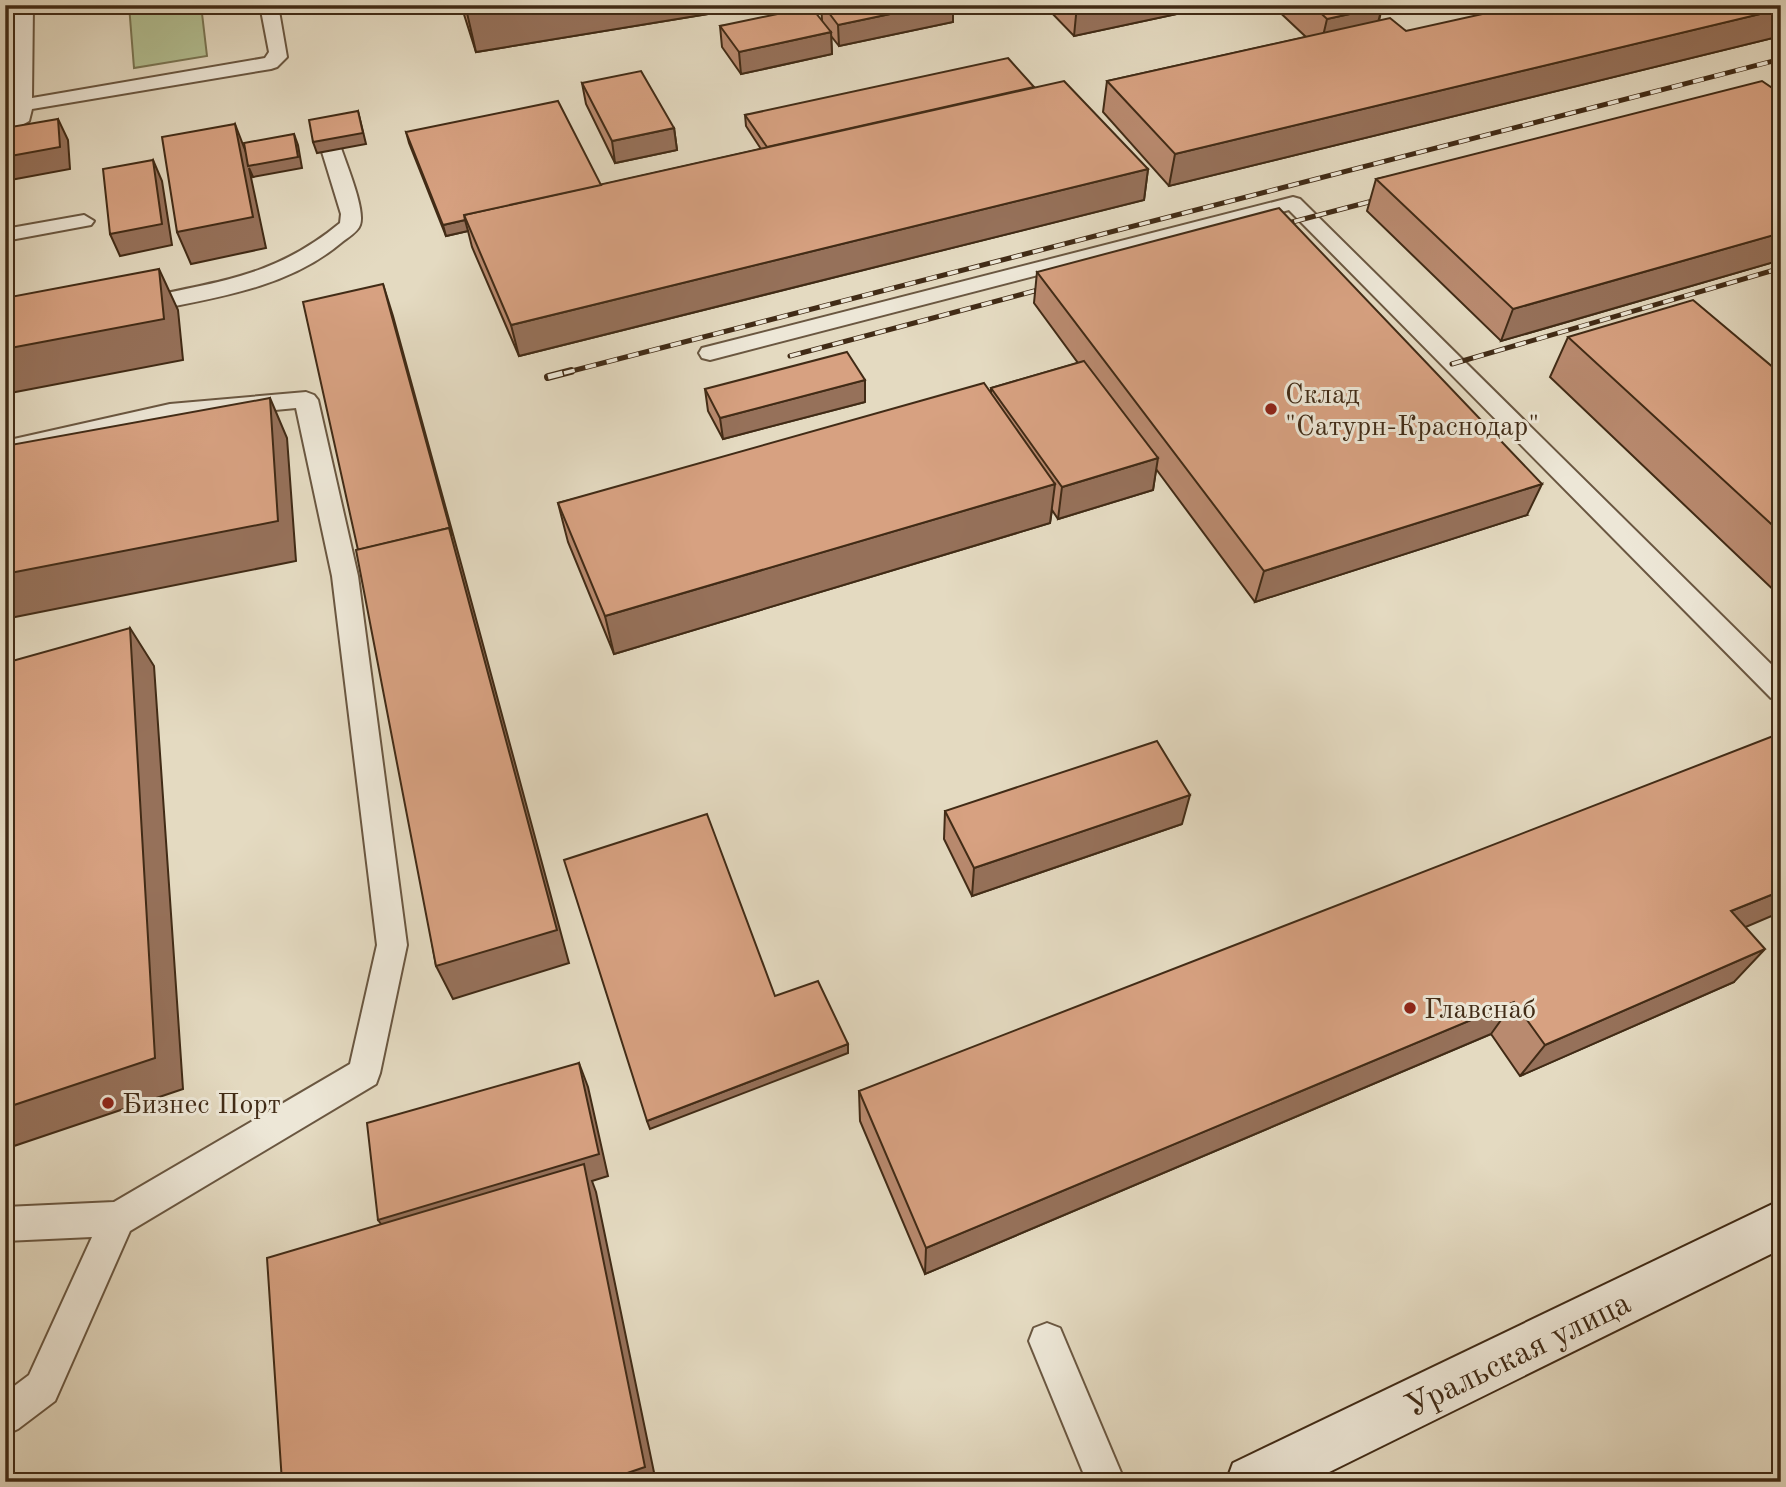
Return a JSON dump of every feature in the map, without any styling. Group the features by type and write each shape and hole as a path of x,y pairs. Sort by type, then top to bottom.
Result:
{"main road":[{"name":"Уральская улица","path":"1252,1482 1781,1224"},
{"name":"Уральская улица","path":"1282,1482 1781,1240"}],"lane":[{"path":"5,128 22,117 24,5"},
{"path":"23,106 271,63 278,57 278,52 270,5"},
{"path":"111,312 278,275 338,237 350,225 351,214 329,142"},
{"path":"710,353 1293,203 1781,691"},
{"path":"5,235 83,220"},
{"path":"5,449 170,412 306,400 345,576 392,945 364,1073 118,1219 5,1224"},
{"path":"5,1416 42,1388 118,1219"},
{"path":"1047,1341 1106,1482"}],"green space":[{"path":"129,5 201,5 207,56 134,68"}],"building":[{"path":"465,5 515,5 467,13"},
{"path":"823,5 933,5 838,25"},
{"path":"1312,5 1380,5 1382,7 1327,19"},
{"path":"1523,5 1781,5 1781,9 1175,154 1107,81 1390,18 1406,31"},
{"path":"811,7 831,32 739,52 720,26"},
{"path":"1008,58 1034,87 767,147 745,115"},
{"path":"641,71 674,128 612,141 582,83"},
{"path":"1064,81 1148,169 511,325 464,215"},
{"path":"1762,81 1781,94 1781,233 1513,309 1376,179"},
{"path":"558,101 601,185 464,215 465,220 443,225 406,132"},
{"path":"358,111 363,133 313,142 309,120"},
{"path":"58,119 60,147 5,157 5,128"},
{"path":"235,124 253,217 177,232 162,137"},
{"path":"294,134 298,157 248,166 244,143"},
{"path":"153,160 162,224 110,234 103,169"},
{"name":"Склад \"Сатурн-Краснодар\"","path":"1279,208 1542,484 1264,571 1037,272"},
{"path":"159,269 164,319 5,349 5,298"},
{"path":"383,284 452,536 449,528 358,550 303,302"},
{"path":"1693,300 1781,374 1781,533 1568,337"},
{"path":"847,352 865,380 720,418 705,389"},
{"path":"1084,361 1158,458 1062,487 991,388"},
{"path":"984,383 1055,484 605,616 558,503"},
{"path":"270,398 278,521 5,574 5,446"},
{"path":"449,528 557,930 436,966 356,550"},
{"path":"130,628 155,1058 5,1108 5,663"},
{"name":"Главснаб","path":"1781,733 1781,891 1731,911 1765,949 1545,1045 1514,1002 926,1248 859,1091"},
{"path":"1157,741 1190,795 974,868 945,811"},
{"path":"707,814 775,996 818,981 848,1044 647,1121 564,860"},
{"path":"579,1063 599,1154 378,1220 367,1123"},
{"path":"584,1164 645,1467 601,1482 282,1482 267,1258"}],"railway":[{"path":"564,373 1781,59"},
{"path":"1273,227 1388,197"},
{"path":"1452,364 1781,268"},
{"path":"790,356 1053,286"},
{"path":"548,377 571,371"}],"place":[{"name":"Склад \"Сатурн-Краснодар\"","path":"1271,409"},
{"name":"Главснаб","path":"1410,1008"},
{"name":"Бизнес Порт","path":"108,1103"}]}
